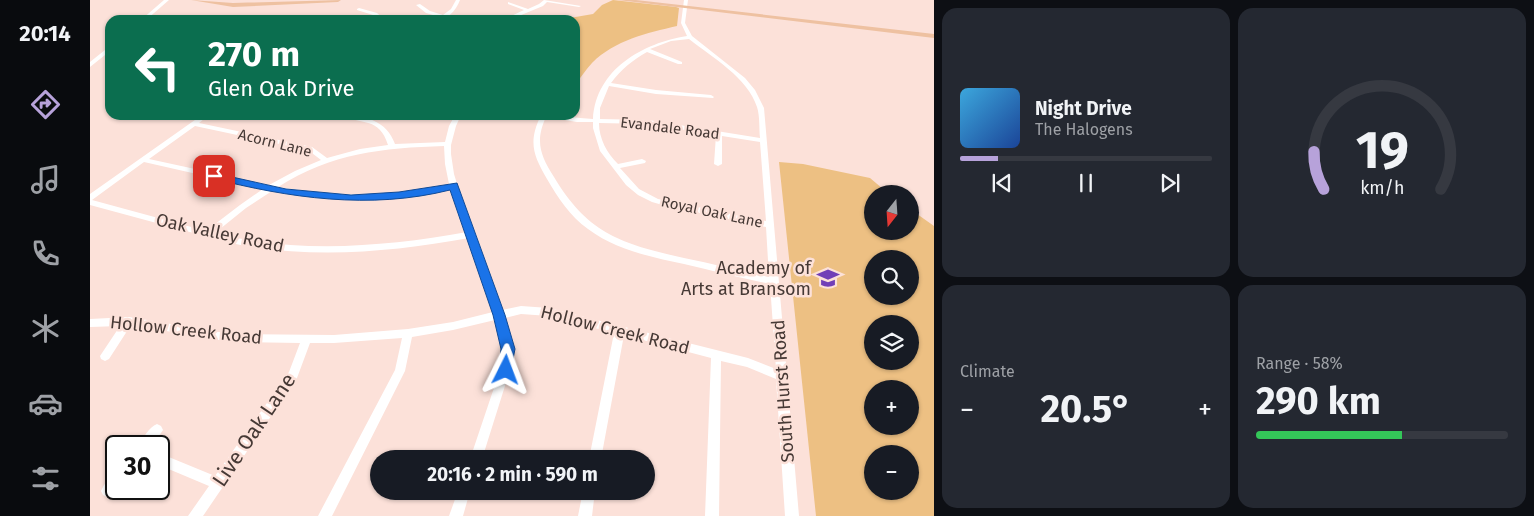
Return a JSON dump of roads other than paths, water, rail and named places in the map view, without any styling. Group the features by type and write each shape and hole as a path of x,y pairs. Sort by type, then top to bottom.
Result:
{"main road":[{"path":"194,0 233,4 289,2"},
{"path":"210,0 243,2 338,0"},
{"path":"297,2 313,0"},
{"path":"621,0 686,4"},
{"path":"640,0 686,4 933,36"}],"street":[{"path":"149,15 167,0"},
{"path":"446,15 456,7 458,0"},
{"path":"516,15 546,1 579,6"},
{"path":"510,4 528,10"},
{"path":"686,4 683,23 690,37"},
{"path":"418,5 428,12 438,15"},
{"path":"358,9 375,15"},
{"name":"Royal Oak Lane","path":"690,37 678,37 645,48 621,65 607,84 599,103 596,121 602,149 632,187 644,196 664,203 770,225"},
{"name":"South Hurst Road","path":"690,37 738,74 752,90 761,108 792,516"},
{"path":"645,48 680,63"},
{"path":"90,65 105,52"},
{"path":"607,84 656,92 710,97"},
{"path":"90,198 199,120"},
{"path":"364,120 378,124 385,129 390,137 392,147"},
{"path":"456,120 447,144 448,169 465,222 472,234 499,315 508,349 506,370 479,450"},
{"path":"542,120 536,130 535,147 542,164 563,199 593,229 614,241 648,253 775,282"},
{"name":"Evandale Road","path":"577,120 648,122 764,140"},
{"name":"Acorn Lane","path":"193,124 310,148 325,160"},
{"path":"718,164 719,133"},
{"path":"208,234 248,201 268,188 292,174 325,160 360,151 447,144"},
{"path":"144,160 286,192 351,198 399,196 430,192 454,186"},
{"path":"615,167 642,161"},
{"name":"Oak Valley Road","path":"90,202 208,234 258,245 342,250 417,245 472,234"},
{"name":"Hollow Creek Road","path":"90,323 129,321 231,338 306,340 368,338 408,333 453,326 521,310 535,310 748,363 781,376"},
{"path":"106,356 129,321"},
{"path":"597,450 620,330"},
{"path":"324,516 400,371 408,333"},
{"name":"Live Oak Lane","path":"195,516 293,375 306,340"},
{"path":"712,516 716,355"},
{"path":"153,435 157,430"},
{"path":"170,464 217,483"},
{"path":"456,516 461,500"},
{"path":"584,516 587,500"}],"place":[{"name":"Academy of Arts at Bransom","path":"828,278"}]}
